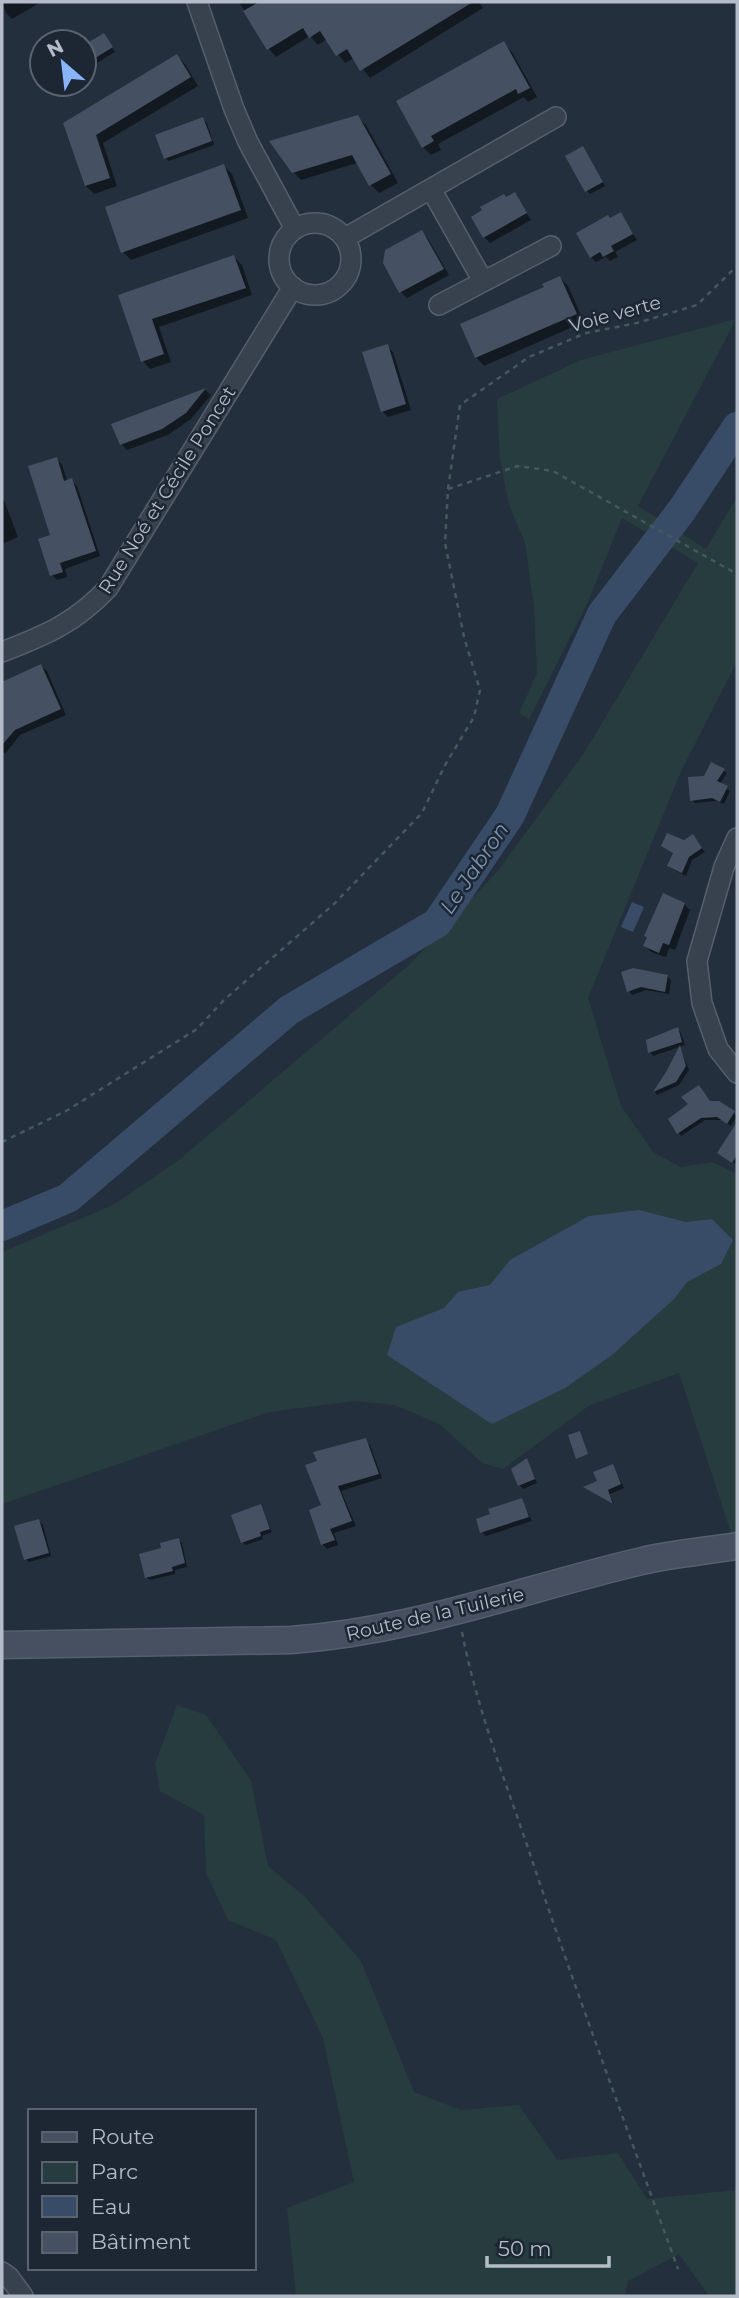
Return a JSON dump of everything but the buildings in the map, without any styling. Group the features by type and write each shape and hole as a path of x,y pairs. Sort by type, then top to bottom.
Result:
{"main road":[{"name":"Route de la Tuilerie","path":"2,1645 304,1639 367,1632 457,1612 643,1560 737,1546"}],"street":[{"path":"197,2 248,142 295,229"},
{"path":"345,238 556,117"},
{"path":"430,189 483,281"},
{"path":"322,223 331,226 345,238 349,246 351,265 348,274 337,288 320,294 310,294 293,287 282,272 280,253 288,235 295,229 303,225 322,223"},
{"path":"439,304 551,246"},
{"name":"Rue Noé et Cécile Poncet","path":"2,652 52,633 94,602 108,588 293,287"},
{"path":"737,838 724,867 697,961 702,1003 718,1049 737,1073"},
{"path":"2,2272 23,2296"}],"path":[{"name":"Voie verte","path":"2,1142 66,1111 197,1029 224,1000 334,904 422,813 445,765 474,717 480,690 464,637 444,543 448,489 460,405 529,356 586,333 637,323 697,305 737,266"},
{"path":"448,489 518,466 553,471 737,575"},
{"path":"457,1612 468,1665 553,1925 678,2269"}],"green space":[{"path":"736,319 638,506 706,549 737,497 737,662 682,769 588,998 621,1106 653,1152 681,1167 712,1162 737,1174 737,1532 731,1533 679,1373 590,1405 503,1469 482,1463 441,1425 395,1405 355,1401 269,1412 2,1504 2,1252 113,1205 179,1160 410,964 497,872 584,753 698,563 622,518 588,602 529,719 519,713 537,673 534,607 525,543 509,505 500,460 497,399 581,360"},
{"path":"177,1705 206,1715 251,1781 268,1866 304,1896 361,1961 414,2092 461,2110 519,2105 557,2160 618,2153 647,2199 737,2190 737,2296 709,2296 679,2254 628,2281 625,2296 296,2296 287,2208 354,2182 323,2038 276,1940 228,1920 206,1873 204,1815 160,1791 155,1764"}],"water":[{"path":"632,902 644,907 633,932 621,927"},
{"path":"639,1210 686,1222 712,1219 733,1240 721,1264 687,1282 674,1299 612,1355 565,1388 492,1424 387,1355 396,1327 444,1308 458,1292 490,1285 510,1260 589,1216"}],"waterway":[{"name":"Le Jabron","path":"2,1226 68,1198 289,1010 437,923 510,815 602,614 682,510 737,427"}]}
